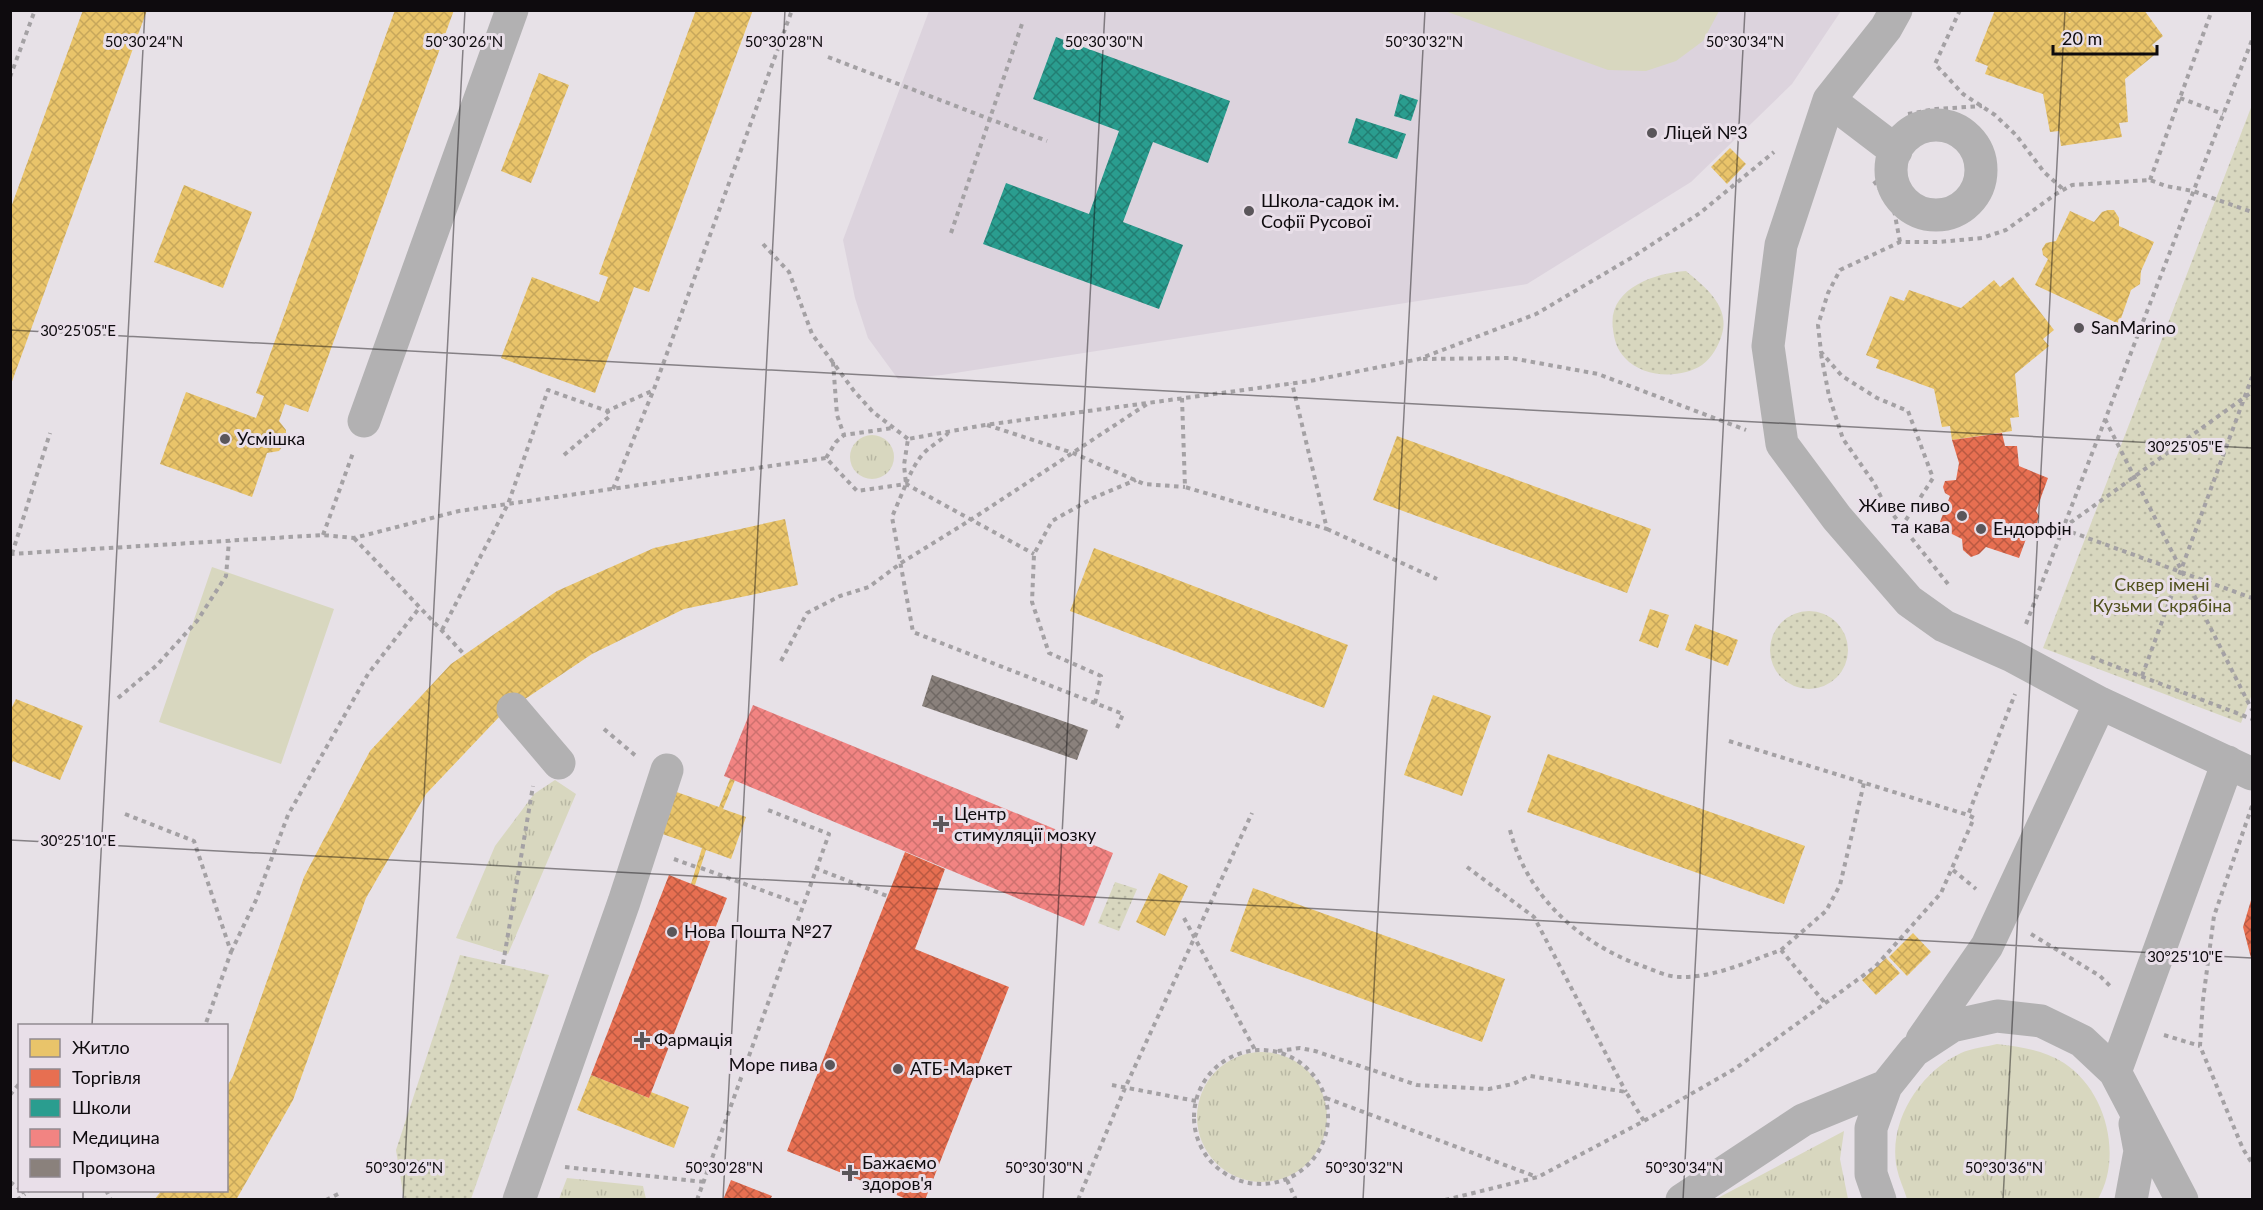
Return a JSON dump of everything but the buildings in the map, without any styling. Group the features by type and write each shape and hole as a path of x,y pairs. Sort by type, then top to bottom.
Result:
{"street":[{"path":"364,421 512,10"},
{"path":"1896,10 1886,28 1829,100 1781,245 1768,346 1782,444 1837,518 1910,601 1944,626 2012,656 2163,740 2240,768 2137,1012 2115,1072"},
{"path":"1829,100 1896,151"},
{"path":"1880,1200 1871,1174 1872,1128 1886,1086 1914,1051 1987,946 2100,703"},
{"path":"513,708 547,772"},
{"path":"519,1200 624,902 667,770"},
{"path":"1914,1051 1952,1026 1997,1016 2041,1021 2082,1041 2115,1072 2182,1200"},
{"path":"1682,1200 1803,1120 1886,1086"},
{"path":"2131,1200 2140,1151 2132,1107"}],"path":[{"path":"10,77 34,10"},
{"path":"613,489 654,389 792,10"},
{"path":"1960,10 1935,64 1963,94 1995,115 2016,135 2044,172 2064,190"},
{"path":"2150,180 2212,10"},
{"path":"951,232 1023,21"},
{"path":"1968,815 2017,690 2012,656 2253,40"},
{"path":"828,57 1047,141"},
{"path":"2180,98 2223,114"},
{"path":"1908,114 1946,108 1982,106"},
{"path":"1419,359 1536,314 1631,258 1700,213 1782,146"},
{"path":"1949,585 1884,503 1874,483 1843,439 1829,396 1818,325 1828,293 1840,270 1900,242 1939,242 1990,236 2019,223 2072,185 2150,180 2166,186 2193,191 2253,212"},
{"path":"1875,181 1894,210 1900,242"},
{"path":"763,244 789,272 812,334 832,361 864,404 908,439 985,425 1292,383 1419,359 1511,358 1598,374 1782,444"},
{"path":"1821,352 1842,376 1877,398 1908,411 1933,478 1902,526"},
{"path":"832,361 837,415 844,435"},
{"path":"2142,676 2253,377"},
{"path":"1292,383 1327,529"},
{"path":"607,411 654,389"},
{"path":"442,630 508,504 548,390 607,411 610,416 564,455"},
{"path":"2062,529 2253,392"},
{"path":"1182,398 1185,487"},
{"path":"781,661 807,613 840,596 869,587 1148,403"},
{"path":"2104,419 2253,710"},
{"path":"323,535 364,421"},
{"path":"985,425 1073,453 1144,484 1185,487 1327,529 1437,579"},
{"path":"50,433 11,554 323,535 354,538 459,511 826,458 836,442 844,435 894,428"},
{"path":"950,431 938,444 924,453 913,468 892,517 913,633 1124,714 1117,728"},
{"path":"906,484 904,465 908,439"},
{"path":"826,458 857,491 906,484 1034,554"},
{"path":"1095,703 1101,676 1049,653 1032,602 1034,554 1052,521 1093,498 1136,480"},
{"path":"2062,529 2253,598"},
{"path":"354,538 464,654"},
{"path":"118,698 156,666 197,621 225,576 229,541"},
{"path":"206,1024 231,952 256,900 288,815 368,674 420,607"},
{"path":"2088,656 2253,719"},
{"path":"604,729 653,771 667,770"},
{"path":"1445,1200 1538,1177 1644,1121 1736,1068 1875,966 1941,893 1974,818 1729,741"},
{"path":"503,964 547,772"},
{"path":"1510,830 1520,860 1534,886 1554,911 1596,945 1632,963 1666,975 1681,977 1722,970 1781,950 1826,911 1840,885 1864,783"},
{"path":"2253,806 2214,916 2203,1000 2200,1046 2243,1149 2253,1163"},
{"path":"697,1200 829,834 768,810"},
{"path":"1078,1200 1125,1088 1252,813"},
{"path":"126,814 194,841 231,952"},
{"path":"1467,867 1534,917 1626,1092 1644,1121"},
{"path":"700,868 802,905"},
{"path":"815,868 887,896"},
{"path":"1953,870 2028,933 2100,976 2165,1036 2200,1046"},
{"path":"1184,918 1255,1050"},
{"path":"1781,950 1825,1003"},
{"path":"1278,1051 1299,1061 1316,1077 1326,1098 1327,1134 1323,1146 1308,1165 1287,1180 1266,1185 1245,1183 1226,1174 1209,1161 1194,1122 1196,1101 1204,1082 1217,1066 1235,1055 1255,1050 1278,1051 1300,1048 1315,1051 1417,1086 1489,1089 1513,1084 1530,1076 1626,1092"},
{"path":"1112,1085 1196,1101"},
{"path":"1326,1098 1538,1177"},
{"path":"531,1164 705,1182"},
{"path":"1287,1180 1296,1200"},
{"path":"326,1200 342,1192"}],"shaded area":[{"name":"Школа-садок ім. Софії Русової","path":"929,11 1841,11 1792,84 1691,182 1527,284 942,375 898,379 868,338 855,298 843,240"}],"green space":[{"path":"1719,10 1703,41 1676,61 1646,71 1608,70 1445,11"},
{"name":"Сквер імені Кузьми Скрябіна","path":"2252,105 2252,694 2241,723 2043,648"},
{"path":"1686,271 1708,291 1719,306 1724,324 1715,351 1702,365 1684,373 1662,374 1642,370 1625,358 1616,344 1613,315 1617,303 1635,286 1647,280 1673,272"},
{"path":"872,435 888,441 894,457 888,473 872,479 856,473 850,457 856,441"},
{"path":"212,567 334,609 281,764 159,722"},
{"path":"1809,611 1824,614 1837,622 1845,635 1848,650 1845,665 1837,678 1824,686 1809,689 1794,686 1781,678 1773,665 1770,650 1773,635 1781,622 1794,614"},
{"path":"555,780 576,794 508,954 456,938 495,846 534,794"},
{"path":"1115,882 1137,889 1119,931 1098,923"},
{"path":"460,955 549,975 471,1199 404,1199 396,1150"},
{"path":"1997,1044 2015,1046 2048,1055 2064,1063 2079,1075 2091,1090 2106,1125 2109,1144 2109,1163 2098,1199 1907,1199 1898,1173 1895,1151 1902,1117 1910,1100 1932,1073 1946,1062 1965,1051"},
{"path":"1262,1052 1287,1057 1308,1071 1322,1092 1327,1117 1322,1142 1308,1163 1287,1177 1262,1182 1237,1177 1216,1163 1202,1142 1197,1117 1202,1092 1216,1071 1237,1057"},
{"path":"1844,1131 1840,1159 1848,1199 1716,1199"},
{"path":"567,1178 643,1186 646,1199 559,1199"}],"place":[{"name":"Ліцей №3","path":"1652,133"},
{"name":"Школа-садок ім. Софії Русової","path":"1249,211"},
{"name":"SanMarino","path":"2079,328"},
{"name":"Усмішка","path":"225,439"},
{"name":"Живе пиво та кава","path":"1962,516"},
{"name":"Ендорфін","path":"1981,529"},
{"name":"Центр стимуляції мозку","path":"941,824"},
{"name":"Нова Пошта №27","path":"672,932"},
{"name":"Фармація","path":"642,1040"},
{"name":"Море пива","path":"830,1065"},
{"name":"АТБ-Маркет","path":"898,1069"},
{"name":"Бажаємо здоров'я","path":"850,1173"}]}
